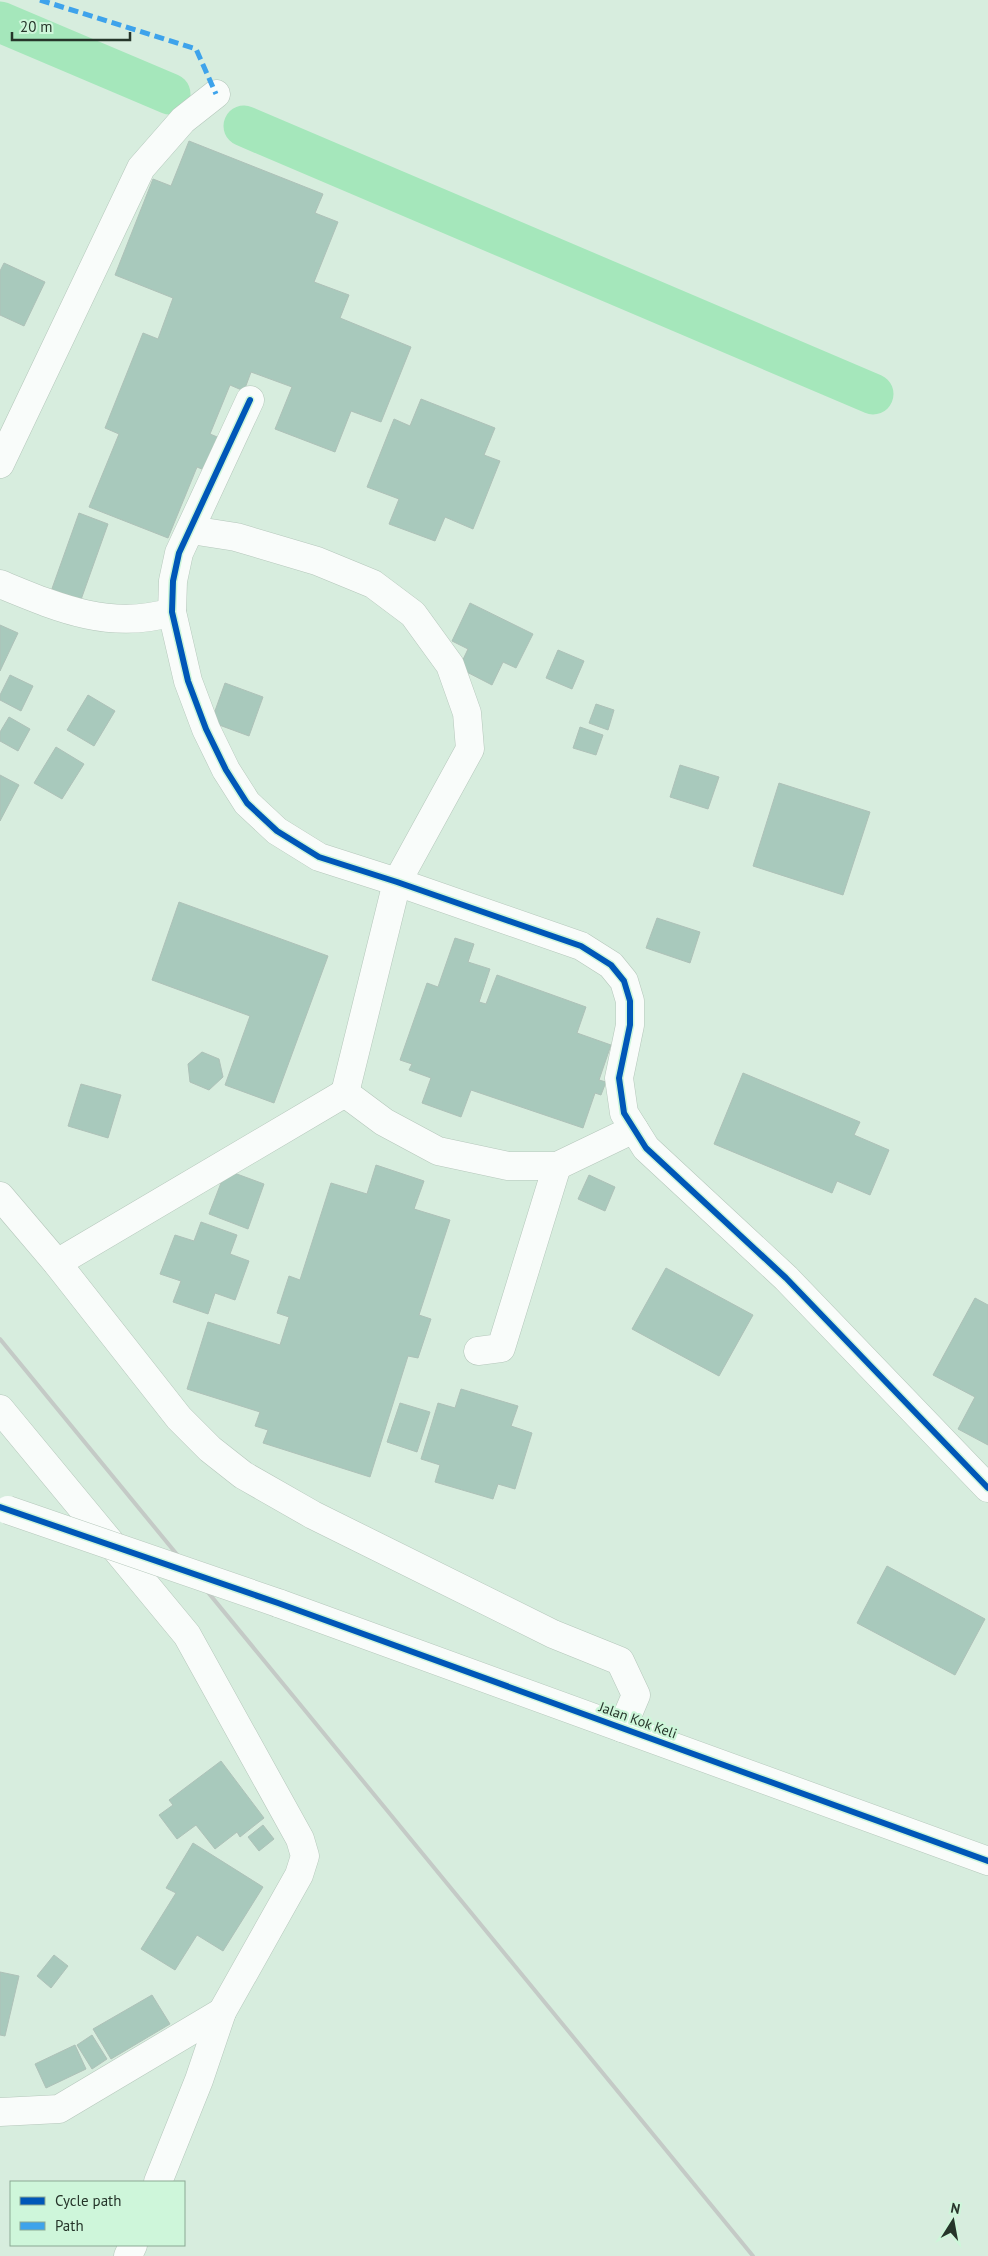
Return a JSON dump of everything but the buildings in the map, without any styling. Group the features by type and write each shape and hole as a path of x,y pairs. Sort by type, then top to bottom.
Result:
{"street":[{"path":"0,464 141,168 183,120 216,94"},
{"path":"250,400 179,553 173,581 172,612 188,681 206,729 226,770 247,803 277,831 319,857 581,946 611,965 624,981 630,1001 630,1025 619,1078 624,1113 646,1148 786,1278 988,1488"},
{"path":"57,1264 345,1093 397,882 470,749 467,713 450,665 413,614 373,584 317,561 236,537 191,530"},
{"path":"0,584 78,614 126,618 172,612"},
{"path":"345,1093 384,1122 438,1151 508,1166 557,1166 634,1129"},
{"path":"478,1351 501,1348 557,1166"},
{"path":"0,1196 57,1264 179,1418 210,1449 243,1475 313,1515 536,1625 620,1662 636,1695 622,1728"},
{"path":"0,1408 187,1635 300,1839 305,1856 299,1875 222,2012 199,2080 158,2181"},
{"name":"Jalan Kok Keli","path":"4,1508 278,1603 988,1861"},
{"path":"0,2112 59,2109 222,2012"}],"waterway":[{"path":"0,22 170,94"},
{"path":"244,126 873,394"}],"railway":[{"path":"0,1339 753,2256"}],"marked path":[{"path":"40,0 196,49 216,94"}],"cycle path":[{"path":"250,400 179,553 173,581 172,612 188,681 206,729 226,770 247,803 277,831 319,857 581,946 611,965 624,981 630,1001 630,1025 619,1078 624,1113 646,1148 786,1278 988,1488"},
{"path":"0,1507 278,1603 988,1861"}]}
